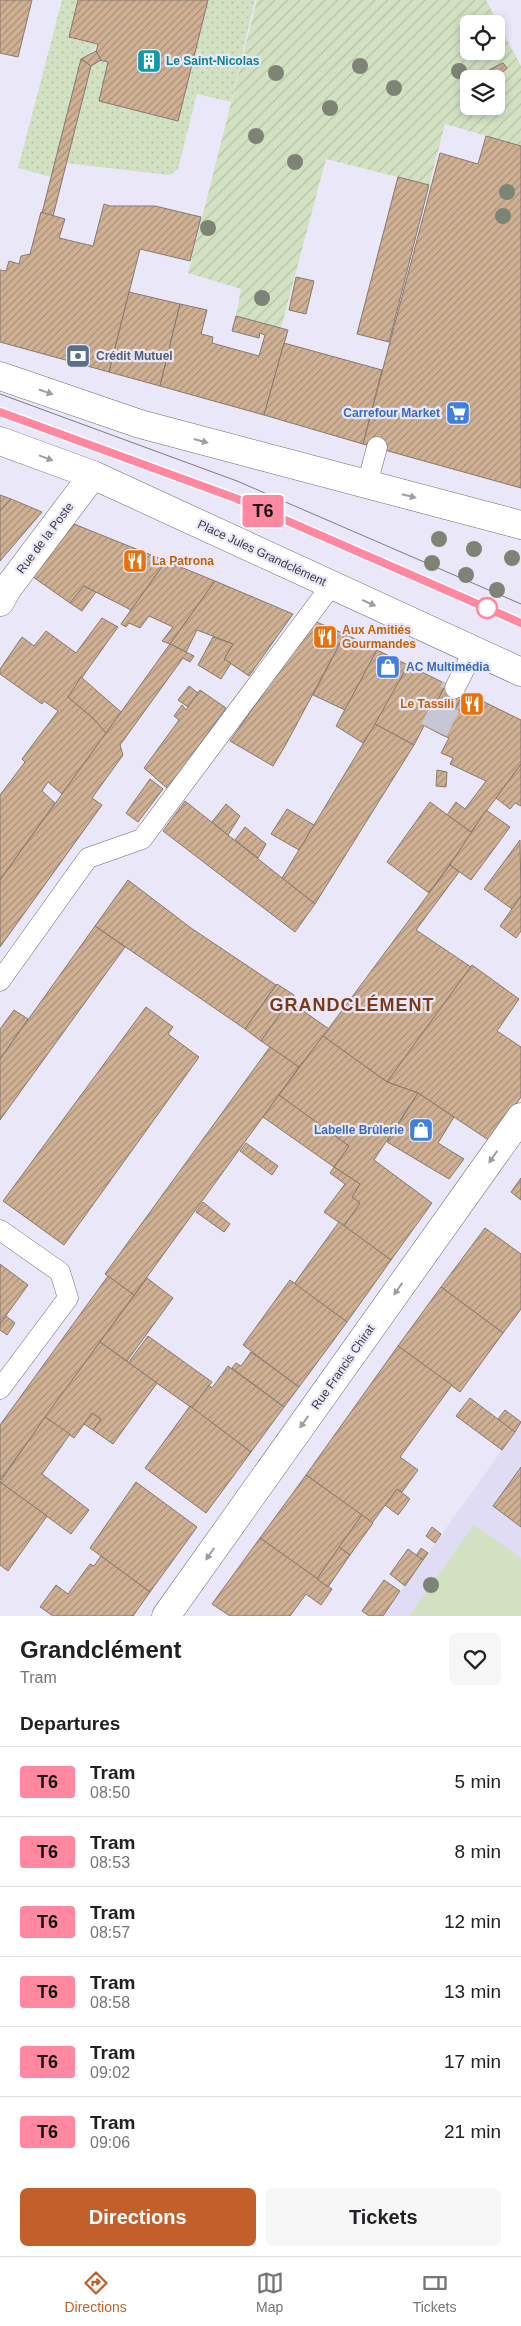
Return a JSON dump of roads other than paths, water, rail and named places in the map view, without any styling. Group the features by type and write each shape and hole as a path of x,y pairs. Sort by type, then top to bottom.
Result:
{"street":[{"path":"0,376 140,424 367,486 521,525"},
{"name":"Place Jules Grandclément","path":"0,440 93,475 521,672"},
{"name":"Rue de la Poste","path":"0,602 7,588 93,475"},
{"name":"Rue Francis Chirat","path":"166,1616 521,1117"}],"lane":[{"path":"367,486 377,447"},
{"path":"0,981 88,858 142,839 332,586"},
{"path":"455,688 474,650"},
{"path":"0,1230 60,1272 68,1298 0,1389"}],"tunnel":[{"path":"434,730 455,688"}],"tram line":[{"path":"0,394 237,481 521,604"},
{"path":"0,412 235,499 521,623"},
{"name":"T6","path":"0,412 235,498 521,623"}],"place":[{"name":"Le Saint-Nicolas","path":"149,61"},
{"name":"Crédit Mutuel","path":"78,356"},
{"name":"Carrefour Market","path":"458,413"},
{"name":"La Patrona","path":"135,561"},
{"name":"Aux Amitiés Gourmandes","path":"325,637"},
{"name":"AC Multimédia","path":"388,667"},
{"name":"Le Tassili","path":"472,704"},
{"name":"Labelle Brûlerie","path":"421,1130"}],"district":[{"name":"GRANDCLÉMENT","path":"352,1005"}]}
